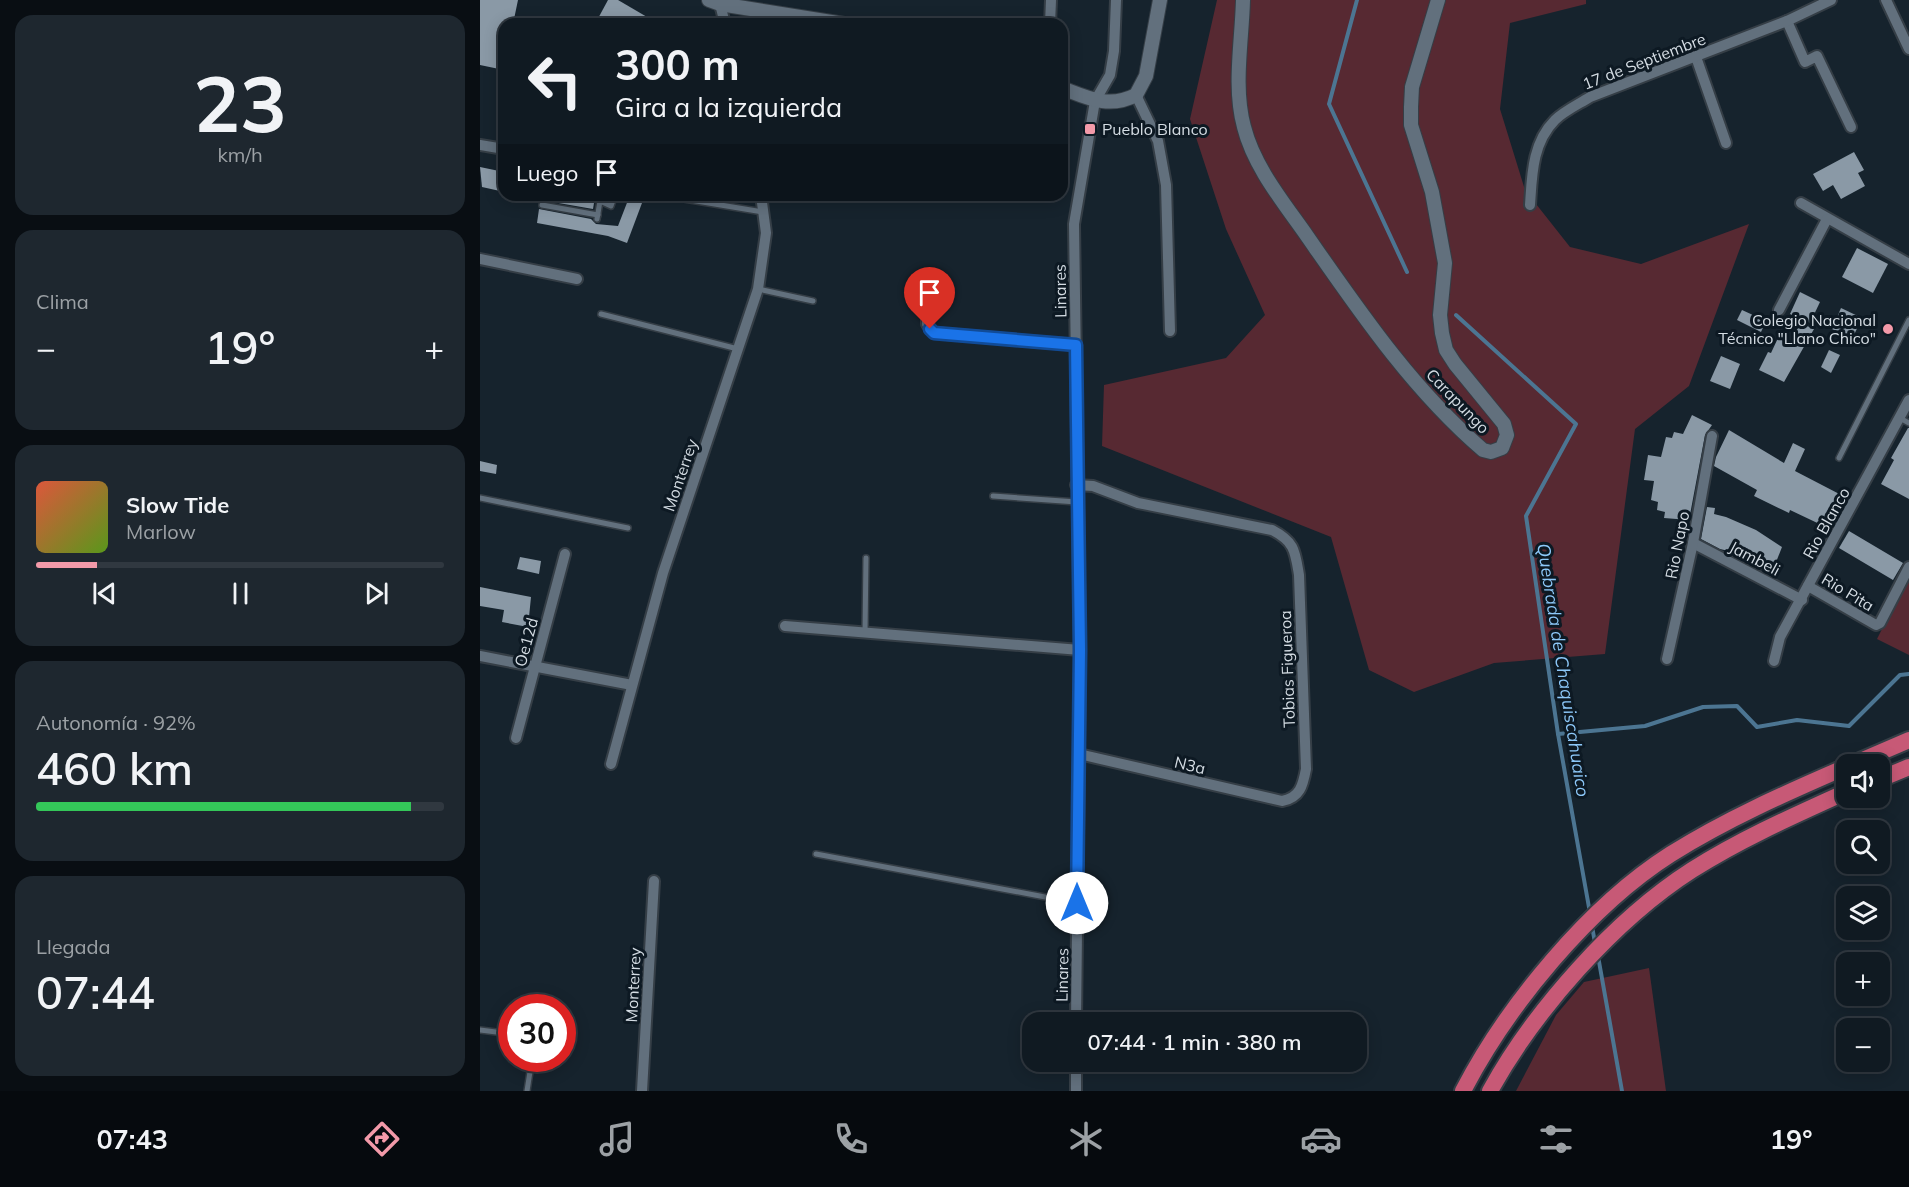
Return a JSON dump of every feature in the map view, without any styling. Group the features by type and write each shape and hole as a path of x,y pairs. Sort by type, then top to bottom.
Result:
{"highway":[{"path":"1877,754 1909,740"},
{"path":"1890,775 1909,767"},
{"path":"1462,1091 1481,1056 1540,976 1582,929 1642,876 1700,837 1748,810 1836,771"},
{"path":"1490,1091 1533,1024 1562,987 1611,938 1667,888 1692,870 1755,833 1836,797"}],"street":[{"path":"1050,18 1051,0"},
{"path":"1095,101 1110,75 1114,51 1116,0"},
{"path":"1068,90 1095,101 1113,104 1136,95 1146,76 1160,0"},
{"name":"Carapungo","path":"1243,0 1239,99 1243,126 1252,152 1287,207 1379,338 1440,410 1483,450 1491,452 1502,448 1507,435 1504,424 1446,350 1440,315 1445,263 1432,192 1411,125 1412,87 1438,0"},
{"name":"17 de Septiembre","path":"1530,205 1533,162 1544,135 1555,120 1590,96 1787,21 1832,0"},
{"path":"1886,0 1909,49"},
{"path":"714,1 722,18"},
{"path":"714,1 810,18"},
{"path":"1787,21 1805,62 1817,56 1851,127"},
{"path":"1696,57 1726,143"},
{"path":"1136,95 1158,141 1166,185 1170,331"},
{"name":"Linares","path":"1076,1012 1080,650 1074,224 1095,101"},
{"path":"480,145 498,148"},
{"name":"Monterrey","path":"611,764 663,573 758,289 766,233 762,201"},
{"path":"1801,203 1909,264"},
{"path":"1779,310 1827,219"},
{"path":"480,259 577,279"},
{"path":"927,318 927,324 934,333 1076,345"},
{"name":"Rio Blanco","path":"1774,661 1780,637 1904,421 1909,400"},
{"name":"Rio Napo","path":"1667,659 1693,543 1712,436"},
{"name":"Tobias Figueroa","path":"1076,485 1093,486 1138,503 1272,530 1288,538 1296,555 1299,575 1306,769 1302,788 1294,797"},
{"name":"Jambeli","path":"1693,543 1802,600"},
{"name":"Oe12d","path":"516,738 565,554"},
{"name":"Rio Pita","path":"1808,586 1876,625 1880,623 1909,567"},
{"path":"785,626 1080,650"},
{"path":"480,656 632,685"},
{"name":"N3a","path":"1079,754 1261,797 1282,801 1294,797"},
{"name":"Monterrey","path":"642,1091 654,880"},
{"path":"1076,1072 1076,1091"}],"lane":[{"path":"542,205 597,217 600,201 611,206 613,201"},
{"path":"696,201 763,212"},
{"path":"758,289 813,301"},
{"path":"601,314 739,349"},
{"path":"1839,458 1909,320"},
{"path":"993,496 1077,502"},
{"path":"480,498 628,528"},
{"path":"865,632 866,558"},
{"path":"816,854 1077,903"},
{"path":"480,1030 498,1032"},
{"path":"527,1091 530,1072"}],"shaded area":[{"path":"1217,0 1586,0 1586,4 1510,23 1500,109 1525,190 1570,247 1641,264 1749,224 1689,386 1635,429 1605,654 1494,663 1414,692 1369,670 1331,537 1102,446 1104,385 1226,358 1265,315 1226,229 1190,119"},
{"path":"1909,575 1909,655 1877,639"},
{"path":"1649,968 1666,1091 1516,1091 1556,1015 1584,982"}],"building":[{"path":"480,0 518,0 514,18 498,18 498,69 480,65"},
{"path":"608,0 618,0 649,18 598,18"},
{"path":"1854,152 1864,170 1858,173 1865,186 1841,199 1833,185 1823,191 1813,174"},
{"path":"480,167 498,171 498,191 482,187"},
{"path":"547,201 594,201 593,209"},
{"path":"628,201 643,201 627,243 608,236 537,223 539,209 591,219 596,224 618,226"},
{"path":"1857,248 1888,264 1873,293 1842,277"},
{"path":"1800,292 1820,302 1810,323 1790,314"},
{"path":"1841,308 1862,318 1852,339 1832,329"},
{"path":"1742,310 1766,321 1761,332 1737,320"},
{"path":"1800,323 1814,329 1784,382 1759,370 1778,338 1790,344"},
{"path":"1829,350 1840,355 1831,373 1821,367"},
{"path":"1721,356 1740,364 1730,389 1710,381"},
{"path":"1692,415 1712,425 1705,435 1689,520 1664,518 1665,512 1657,510 1658,502 1651,500 1654,481 1644,480 1648,455 1661,457 1666,437 1672,438 1674,432 1683,434"},
{"path":"1908,428 1909,499 1881,484 1894,460 1891,458"},
{"path":"1729,430 1784,463 1793,443 1805,449 1795,471 1847,498 1830,529 1754,496 1757,490 1714,466"},
{"path":"480,461 497,465 496,474 480,471"},
{"path":"1707,507 1715,508 1714,514 1756,530 1782,547 1771,575 1750,564 1750,560 1737,558 1732,555 1733,552 1720,549 1701,539"},
{"path":"1849,531 1903,563 1893,580 1839,548"},
{"path":"520,557 541,561 539,574 517,569"},
{"path":"480,587 531,597 528,627 502,622 504,610 480,606"}],"waterway":[{"name":"Quebrada de Chaquiscahuaico","path":"1357,0 1329,104 1407,272"},
{"name":"Quebrada de Chaquiscahuaico","path":"1456,315 1576,424 1526,516 1558,734 1590,913"},
{"path":"1558,734 1645,726 1703,707 1737,706 1757,727 1797,720 1849,726 1900,675 1909,674"},
{"name":"Quebrada de Chaquiscahuaico","path":"1592,926 1595,943"},
{"name":"Quebrada de Chaquiscahuaico","path":"1598,956 1622,1091"}],"place":[{"name":"Pueblo Blanco","path":"1090,129"},
{"name":"Colegio Nacional Técnico \"Llano Chico\"","path":"1888,329"}],"route":[{"path":"930,329 934,333 1076,345 1076,485 1080,650 1077,903"}]}
